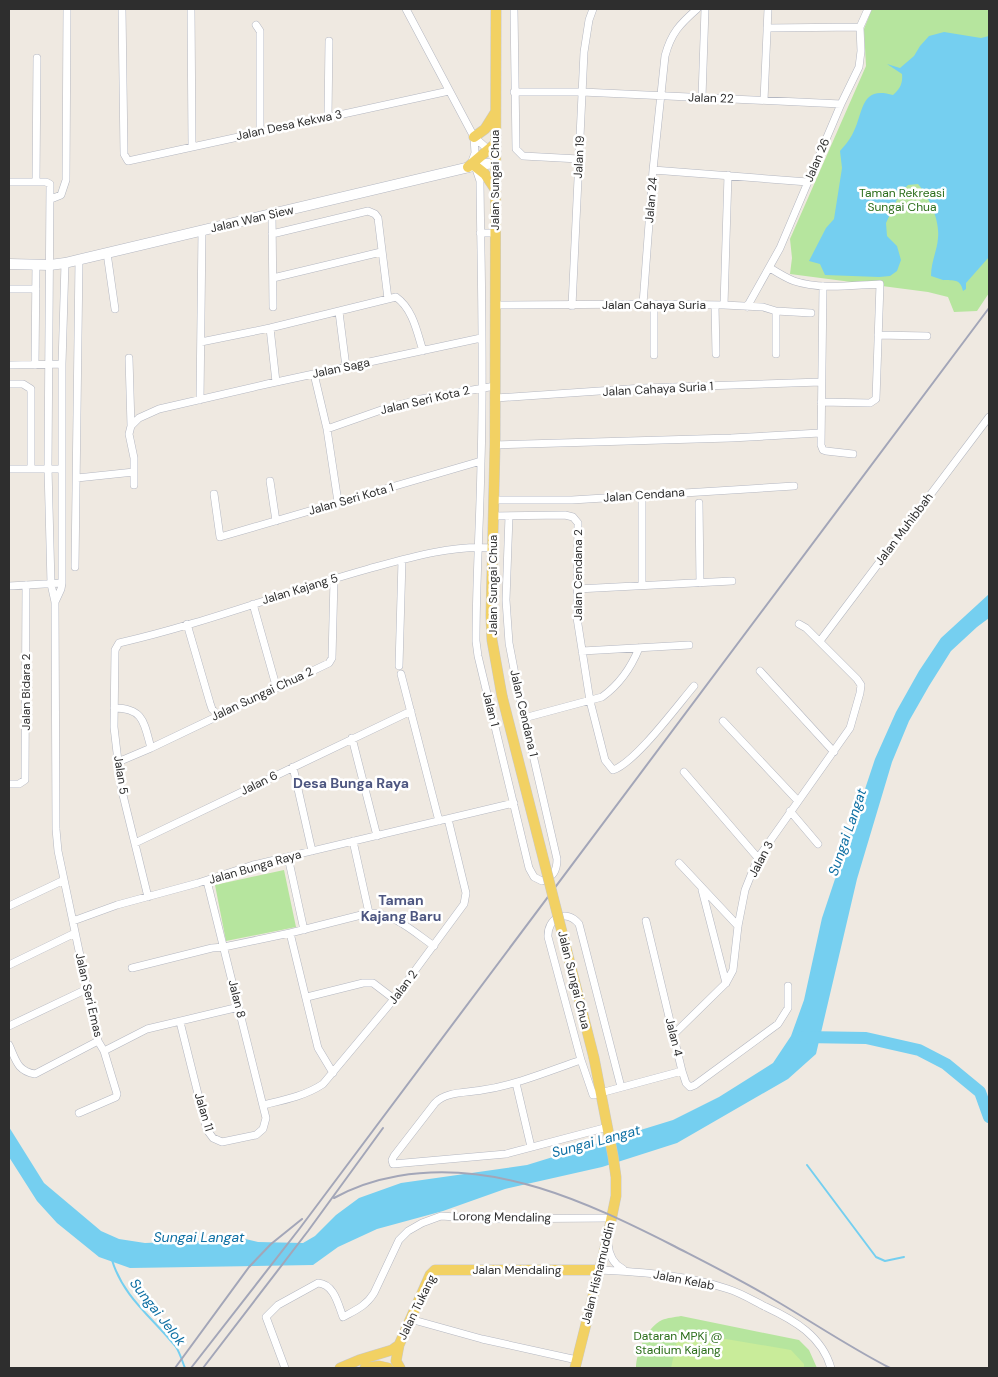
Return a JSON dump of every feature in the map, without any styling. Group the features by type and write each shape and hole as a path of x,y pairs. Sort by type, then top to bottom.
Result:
{"main road":[{"name":"Jalan Sungai Chua","path":"496,9 493,153 496,190 496,398 491,592 492,640 502,696 594,1058 616,1177"},
{"path":"474,138 484,129 495,112"},
{"path":"493,153 472,166 486,174 496,190"},
{"name":"Jalan Hishamuddin","path":"576,1364 612,1218 616,1196 616,1177"},
{"name":"Jalan Mendaling","path":"435,1270 599,1270"},
{"name":"Jalan Tukang","path":"399,1345 430,1275 435,1270"},
{"path":"340,1368 392,1350 399,1345"},
{"path":"399,1345 396,1361 400,1368"},
{"path":"365,1368 379,1366 388,1368"}],"street":[{"path":"51,199 61,195 66,180 67,9"},
{"name":"Jalan Desa Kekwa 3","path":"122,9 124,154 129,161 328,116 450,91"},
{"path":"192,9 192,146"},
{"path":"406,9 474,138 493,153"},
{"path":"514,9 515,146 523,156 579,159"},
{"name":"Jalan 19","path":"572,306 582,92 586,38 593,9"},
{"name":"Jalan 24","path":"643,304 665,56 677,28 697,9"},
{"path":"702,97 705,9"},
{"path":"764,100 768,9"},
{"name":"Jalan 26","path":"747,307 770,268 859,67 861,51 860,27 868,9"},
{"path":"256,25 260,30 260,131"},
{"path":"767,28 860,27"},
{"path":"328,116 329,41"},
{"path":"36,182 37,58"},
{"name":"Jalan 22","path":"514,92 582,92 841,104"},
{"path":"472,166 474,138"},
{"name":"Jalan Wan Siew","path":"9,264 50,265 65,263 472,166"},
{"name":"Jalan 1","path":"472,166 480,181 482,388 482,460 477,547 476,640 478,656 529,868"},
{"path":"654,170 808,182"},
{"path":"724,305 728,175"},
{"path":"9,182 46,182 50,184 48,468 51,584 54,602"},
{"path":"272,234 368,211 371,212 378,218 388,299"},
{"path":"272,214 273,307"},
{"path":"200,400 202,230"},
{"path":"480,233 495,233"},
{"path":"272,278 382,252"},
{"path":"108,253 115,309"},
{"path":"75,567 79,260"},
{"path":"54,602 62,583 62,364 65,263"},
{"path":"35,365 36,264"},
{"path":"770,268 796,282 823,286 880,284 876,397 870,403 821,402"},
{"path":"823,286 821,445 823,450 853,454"},
{"path":"9,289 36,289"},
{"path":"201,342 340,312 396,297 405,305 424,351"},
{"path":"654,304 654,354"},
{"name":"Jalan Cahaya Suria","path":"495,305 724,305 763,307 776,311 811,313"},
{"path":"715,305 716,354"},
{"path":"776,311 776,354"},
{"path":"340,312 346,367"},
{"path":"270,328 276,382"},
{"path":"878,336 927,336"},
{"name":"Jalan Saga","path":"131,426 139,418 159,410 276,382 481,338"},
{"path":"129,358 131,426 129,434 134,458 134,485"},
{"path":"9,365 62,364"},
{"path":"314,374 327,429 338,502"},
{"name":"Jalan Cahaya Suria 1","path":"496,398 643,388 821,382"},
{"path":"9,384 27,385 31,389 31,469"},
{"name":"Jalan Seri Kota 2","path":"327,429 412,401 495,386"},
{"name":"Jalan Muhibbah","path":"820,641 989,417"},
{"path":"495,445 820,433"},
{"name":"Jalan Seri Kota 1","path":"214,494 220,537 482,460"},
{"path":"9,469 62,468"},
{"path":"77,478 134,472"},
{"path":"270,481 276,521"},
{"name":"Jalan Cendana","path":"494,500 572,500 794,486"},
{"path":"642,495 642,585"},
{"path":"699,504 700,583"},
{"name":"Jalan Cendana 2","path":"509,516 565,515 576,520 579,527 576,618 590,701 605,760 613,770 622,767 653,735 694,686"},
{"path":"493,516 509,516"},
{"name":"Jalan Cendana 1","path":"509,516 507,624 512,661 557,860 555,872 550,878 542,881 534,877 529,868"},
{"name":"Jalan Kajang 5","path":"115,650 119,643 165,632 334,579 402,560 468,547 492,548"},
{"path":"399,666 402,560"},
{"name":"Jalan Sungai Chua 2","path":"118,762 329,663 332,658 334,579"},
{"path":"577,589 732,581"},
{"path":"9,586 62,583"},
{"name":"Jalan Bidara 2","path":"9,784 19,784 25,780 26,586"},
{"path":"476,592 491,592"},
{"name":"Jalan Seri Emas","path":"54,602 56,829 58,851 98,1041 104,1050 117,1094 116,1097 79,1113"},
{"path":"253,604 275,682 280,686"},
{"path":"187,624 212,709 218,715"},
{"path":"799,624 820,641"},
{"name":"Jalan 3","path":"674,1034 731,976 738,926 746,890 758,858 850,728 861,685 820,641"},
{"path":"582,651 689,645"},
{"path":"524,718 590,701 607,693 621,680 639,648"},
{"name":"Jalan 5","path":"115,650 114,727 118,762 122,787 148,897"},
{"path":"760,671 834,752"},
{"path":"401,674 439,821"},
{"path":"114,708 130,709 137,712 145,726 151,748"},
{"name":"Jalan 6","path":"135,843 410,711"},
{"path":"723,721 798,801"},
{"path":"352,738 377,836"},
{"path":"293,767 312,851"},
{"path":"684,772 758,858"},
{"name":"Jalan Bunga Raya","path":"72,921 118,905 253,865 514,803"},
{"path":"790,811 818,844"},
{"name":"Jalan 2","path":"263,1105 293,1098 313,1090 323,1084 334,1073 394,999 464,904 466,893 448,819"},
{"path":"353,841 369,913"},
{"path":"288,857 304,930"},
{"path":"679,863 702,890 738,926"},
{"path":"9,906 64,880"},
{"name":"Jalan 8","path":"207,880 266,1118"},
{"path":"702,890 726,983"},
{"path":"132,968 212,948 304,930 369,913 381,914 394,919 434,946"},
{"path":"601,1092 593,1094 548,932 552,921 558,917 570,917 579,924 621,1087"},
{"name":"Jalan 4","path":"601,1092 682,1071 646,921"},
{"path":"9,965 75,933"},
{"path":"290,933 318,1048 334,1073"},
{"path":"307,998 363,983 373,983 394,999"},
{"path":"682,1071 686,1083 692,1087 772,1030 788,1008 788,986"},
{"path":"9,1026 87,990"},
{"path":"104,1050 147,1029 238,1007"},
{"name":"Jalan 11","path":"180,1022 207,1130 213,1138 222,1142 256,1135 263,1129 266,1118"},
{"path":"9,1045 18,1065 24,1072 35,1074 98,1041"},
{"path":"582,1060 516,1083 443,1096 438,1099 394,1156 393,1164 506,1154 609,1131"},
{"path":"516,1083 531,1147"},
{"name":"Lorong Mendaling","path":"285,1368 266,1318 278,1305 318,1283 325,1284 333,1291 343,1317 362,1308 374,1293 399,1240 408,1231 422,1223 441,1216 486,1219 612,1218"},
{"path":"607,1240 608,1251 614,1264 625,1271"},
{"name":"Jalan Kelab","path":"599,1270 678,1276 728,1289 788,1317 812,1335 826,1356 831,1368"},
{"path":"410,1319 576,1364"}],"green space":[{"name":"Taman Rekreasi Sungai Chua","path":"872,9 989,9 989,293 977,311 954,312 948,297 928,292 790,274 792,258 790,239 866,66 864,29"},
{"path":"284,870 296,927 226,941 215,885"},
{"name":"Dataran MPKj @ Stadium Kajang","path":"681,1316 799,1340 809,1350 817,1368 636,1368 640,1348 652,1328 662,1320"},
{"path":"679,1331 791,1350 804,1364 804,1368 671,1368"}],"water":[{"name":"Taman Rekreasi Sungai Chua","path":"944,32 981,38 989,36 989,257 966,283 966,289 963,291 960,284 956,281 943,280 931,276 938,238 935,216 930,202 918,184 908,185 900,193 886,223 887,236 897,246 901,260 897,271 890,276 879,277 825,275 820,264 809,261 826,228 834,219 842,168 840,151 852,135 864,103 868,98 874,94 882,93 893,95 899,88 902,74 887,64 900,68 914,56 929,36"},
{"path":"989,594 989,618 951,651 909,721 892,762 857,879 816,1054 788,1079 677,1143 602,1167 505,1189 443,1211 377,1229 338,1247 313,1265 130,1268 99,1257 57,1223 37,1201 9,1157 9,1127 44,1183 101,1231 119,1239 145,1243 225,1240 237,1237 258,1242 303,1243 315,1236 336,1215 359,1198 401,1183 527,1165 673,1120 719,1097 773,1063 791,1036 804,1000 822,918 875,759 896,712 919,671 941,638"}],"waterway":[{"path":"804,1037 866,1038 919,1050 946,1064 980,1092 989,1117"},
{"path":"807,1165 876,1257 885,1261 904,1257"},
{"name":"Sungai Jelok","path":"112,1260 123,1285 176,1347 185,1368"}],"railway":[{"path":"191,1368 300,1228 989,308"},
{"path":"203,1368 308,1231 383,1128"},
{"path":"334,1198 357,1187 381,1180 434,1172 470,1174 505,1179 540,1188 607,1214 719,1269 890,1368"},
{"path":"175,1368 249,1267 271,1244 302,1219"}],"district":[{"name":"Desa Bunga Raya","path":"351,783"},
{"name":"Taman Kajang Baru","path":"401,908"}],"water label":[{"name":"Sungai Langat","path":"847,832"},
{"name":"Sungai Langat","path":"596,1141"},
{"name":"Sungai Langat","path":"199,1237"}]}
